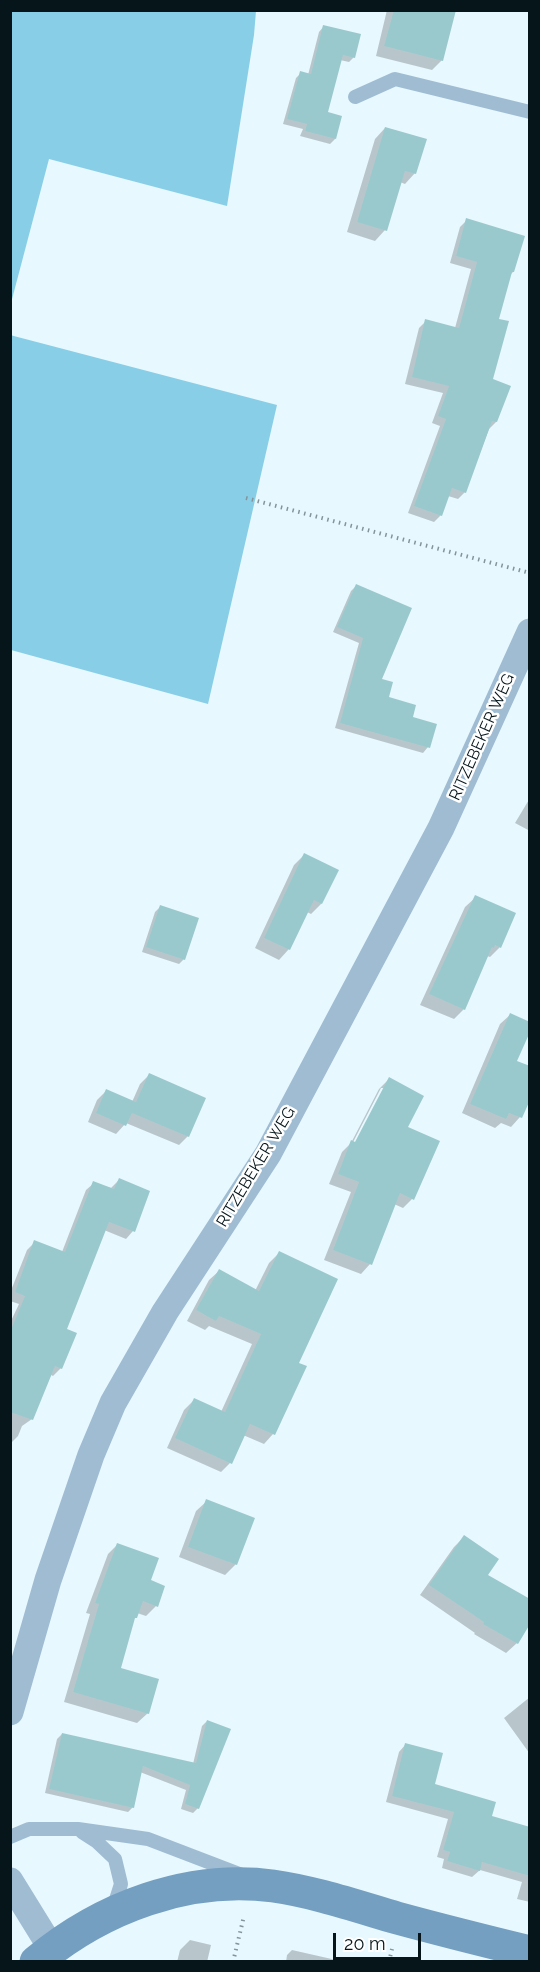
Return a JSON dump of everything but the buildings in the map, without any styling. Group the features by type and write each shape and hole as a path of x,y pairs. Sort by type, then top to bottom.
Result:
{"street":[{"name":"RITZEBEKER WEG","path":"10,1712 48,1580 91,1455 113,1403 165,1312 268,1154 441,828 530,632"},
{"path":"10,1881 44,1955 111,1913 171,1891 219,1884 259,1886 320,1896 530,1952"}],"lane":[{"path":"355,97 395,79 530,112"},
{"path":"10,1837 29,1829 78,1829 147,1839 259,1886"},
{"path":"78,1829 96,1841 115,1859 121,1884 111,1913"}],"path":[{"path":"246,498 530,573"},
{"path":"233,1962 245,1911 259,1886"}],"shaded area":[{"path":"11,10 256,11 227,206 49,159 11,303"},
{"path":"10,335 277,405 208,704 11,650"}]}
